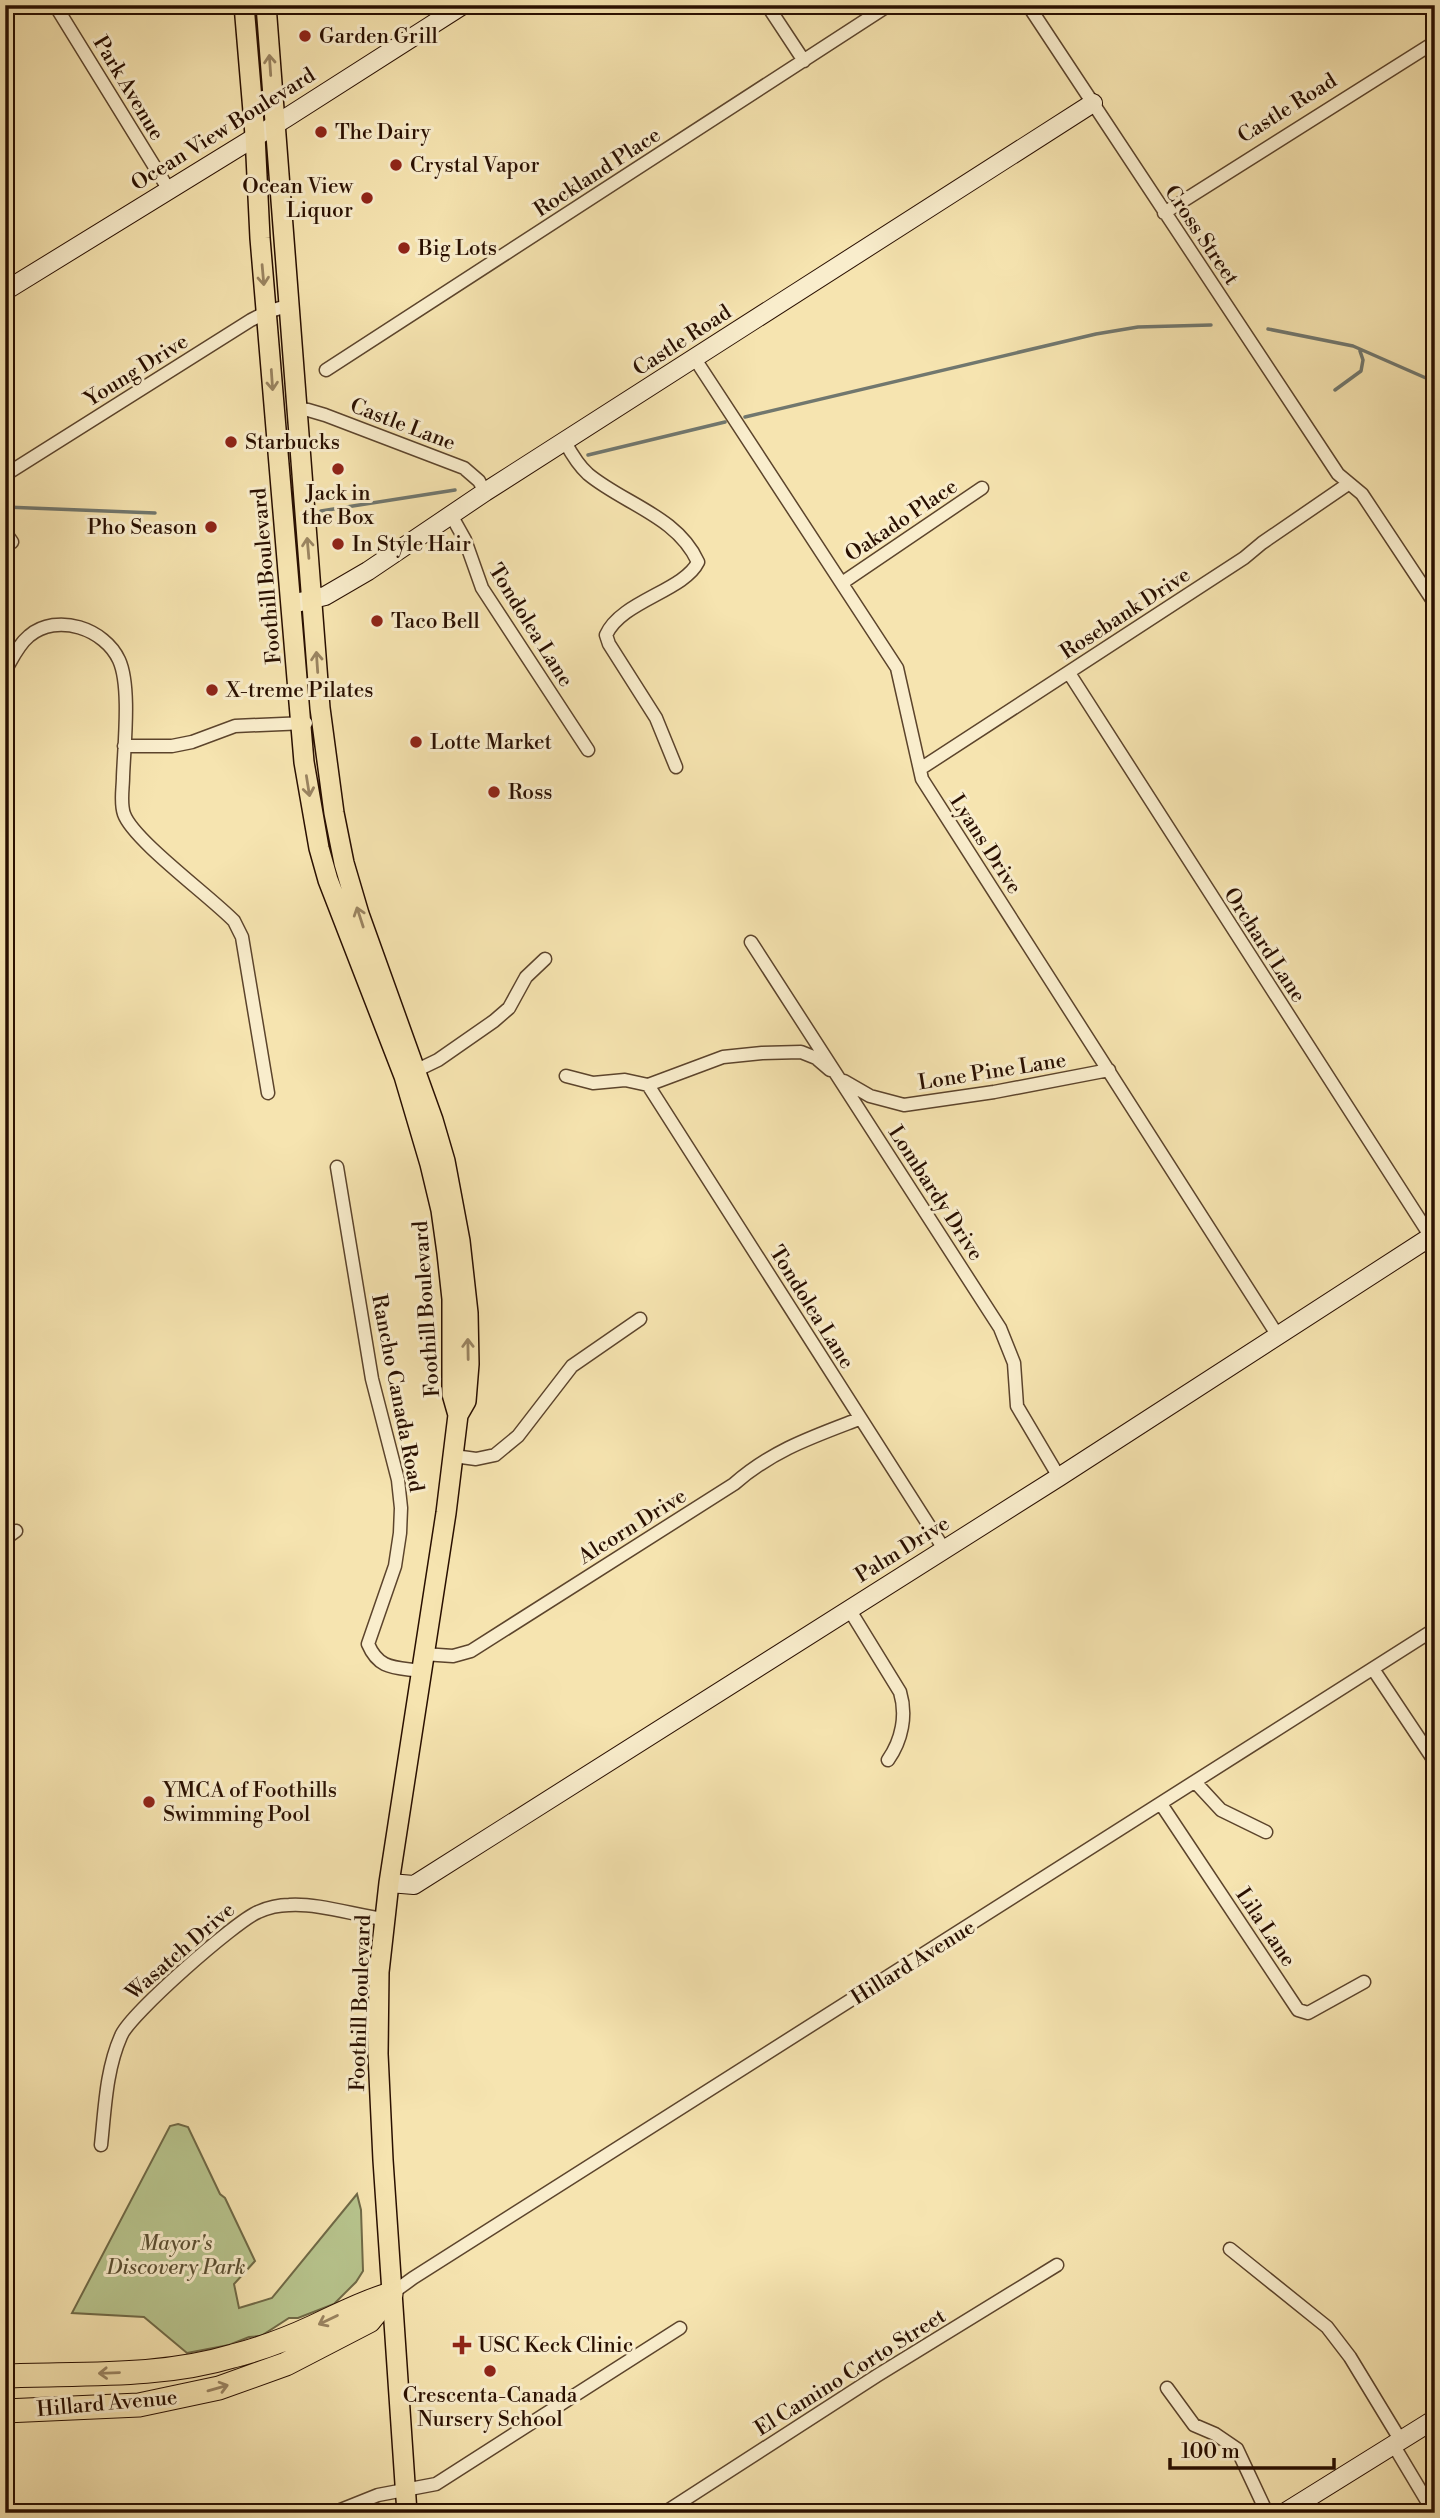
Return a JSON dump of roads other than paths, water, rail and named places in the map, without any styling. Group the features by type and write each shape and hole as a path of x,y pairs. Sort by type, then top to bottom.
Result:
{"highway":[{"name":"Hillard Avenue","path":"5,2376 144,2372 185,2367 231,2357 275,2343 367,2301 391,2294"},
{"name":"Hillard Avenue","path":"5,2411 139,2405 228,2385 286,2364 369,2321 391,2294"}],"main road":[{"name":"Foothill Boulevard","path":"244,5 304,762 319,848 328,880 368,963 445,1161 465,1277 469,1364 466,1401 458,1415 384,1919 379,1972 378,2054 391,2294 407,2513"},
{"name":"Foothill Boulevard","path":"266,5 321,723 334,813 368,963"}],"street":[{"name":"Park Avenue","path":"55,5 169,190"},
{"name":"Ocean View Boulevard","path":"5,291 275,125 463,5"},
{"path":"767,5 804,61"},
{"name":"Rockland Place","path":"326,370 889,5"},
{"name":"Cross Street","path":"1028,5 1338,474 1362,494 1435,604"},
{"name":"Castle Road","path":"1164,213 1435,43"},
{"name":"Castle Road","path":"292,604 312,601 335,591 1093,103"},
{"name":"Young Drive","path":"5,475 267,312 290,305"},
{"name":"Lyans Drive","path":"695,359 897,668 922,779 1278,1336"},
{"name":"Castle Lane","path":"298,409 325,415 464,468 485,492"},
{"path":"565,442 586,473 673,528 686,541 698,562 688,574 620,617 606,635 608,644 656,718 676,767"},
{"name":"Rosebank Drive","path":"920,769 1244,558 1348,484"},
{"name":"Oakado Place","path":"842,583 982,488"},
{"name":"Tondolea Lane","path":"451,515 465,540 482,588 588,750"},
{"path":"5,671 19,647 37,631 63,625 94,633 115,652 124,678 123,812 141,837 234,921 242,937 268,1093"},
{"name":"Orchard Lane","path":"1069,673 1433,1236"},
{"path":"124,746 172,746 192,742 235,726 321,723"},
{"name":"Lombardy Drive","path":"751,942 1000,1328 1014,1363 1017,1406 1059,1477"},
{"path":"410,1074 438,1060 494,1021 509,1007 526,977 545,959"},
{"name":"Lone Pine Lane","path":"566,1076 593,1083 625,1080 648,1085 723,1057 801,1052 870,1096 904,1105 994,1092 1109,1070"},
{"name":"Tondolea Lane","path":"648,1085 944,1549"},
{"name":"Rancho Canada Road","path":"337,1167 372,1379 398,1480 401,1508 395,1566 368,1644 377,1660 386,1666 422,1662"},
{"name":"Palm Drive","path":"389,1884 414,1885 1059,1477 1433,1236"},
{"path":"454,1456 476,1459 495,1455 518,1436 572,1366 640,1319"},
{"name":"Alcorn Drive","path":"422,1662 471,1651 734,1484 775,1453 859,1419"},
{"path":"5,1539 16,1531"},
{"path":"849,1609 900,1692 904,1703 905,1714 894,1751 888,1760"},
{"name":"Hillard Avenue","path":"391,2294 1435,1629"},
{"path":"1373,1669 1435,1762"},
{"path":"1196,1783 1221,1810 1266,1832"},
{"name":"Lila Lane","path":"1161,1804 1298,2010 1308,2013 1364,1982"},
{"name":"Wasatch Drive","path":"101,2145 108,2077 122,2033 130,2020 240,1922 258,1911 288,1905 384,1919"},
{"path":"1230,2249 1327,2327 1350,2357 1434,2513"},
{"name":"El Camino Corto Street","path":"664,2513 878,2375 1057,2265"},
{"path":"333,2513 378,2495 436,2484 680,2328"},
{"path":"1167,2388 1194,2425 1237,2449 1267,2513"},
{"path":"1284,2513 1435,2419"}],"waterway":[{"path":"745,417 1096,334 1138,327 1211,325"},
{"path":"1268,329 1353,346 1435,382"},
{"path":"1335,390 1361,371 1363,360 1360,351"},
{"path":"588,455 725,422"},
{"path":"321,511 455,490"},
{"path":"5,507 155,513"}],"place":[{"name":"Garden Grill","path":"305,36"},
{"name":"The Dairy","path":"321,132"},
{"name":"Crystal Vapor","path":"396,165"},
{"name":"Ocean View Liquor","path":"367,198"},
{"name":"Big Lots","path":"404,248"},
{"name":"Starbucks","path":"231,442"},
{"name":"Jack in the Box","path":"338,469"},
{"name":"Pho Season","path":"211,527"},
{"name":"In Style Hair","path":"338,544"},
{"name":"Taco Bell","path":"377,621"},
{"name":"X-treme Pilates","path":"212,690"},
{"name":"Lotte Market","path":"416,742"},
{"name":"Ross","path":"494,792"},
{"name":"YMCA of Foothills Swimming Pool","path":"149,1802"},
{"name":"USC Keck Clinic","path":"462,2345"},
{"name":"Crescenta-Canada Nursery School","path":"490,2371"}],"park label":[{"name":"Mayor's Discovery Park","path":"176,2255"}]}
